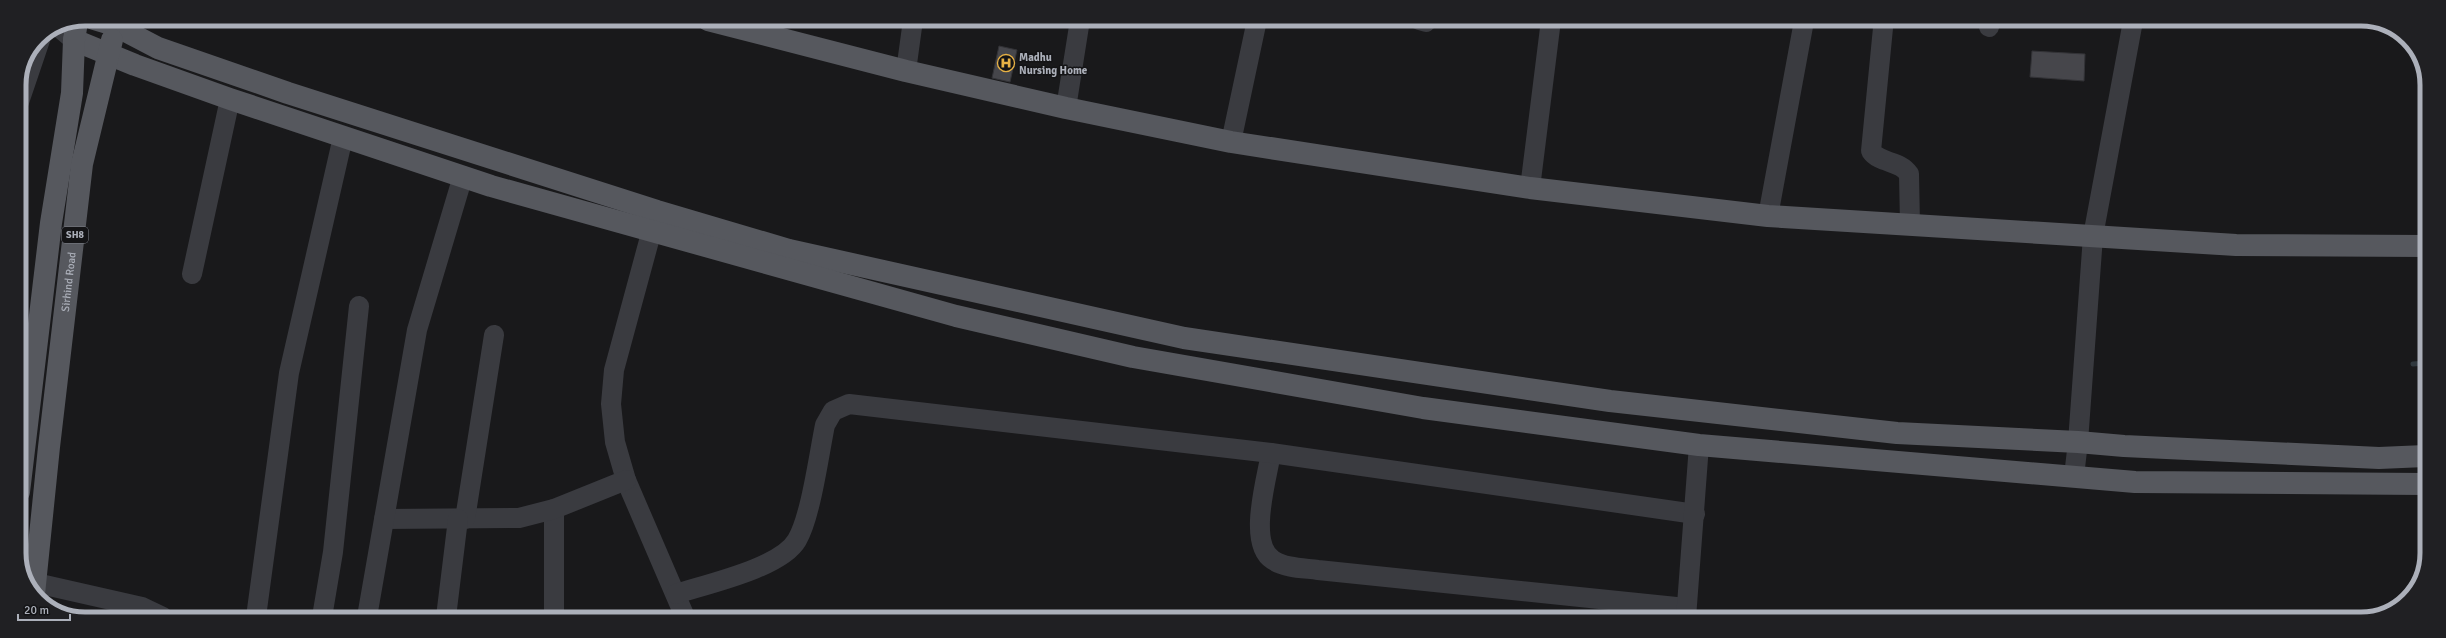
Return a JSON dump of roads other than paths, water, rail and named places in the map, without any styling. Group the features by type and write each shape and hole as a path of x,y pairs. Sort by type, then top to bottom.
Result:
{"main road":[{"name":"Sirhind Road","path":"35,585 49,447 82,164 97,95 109,54 108,26"},
{"path":"117,26 158,48 655,221 956,316 1133,357 1423,408 1699,445 2135,482 2420,484"},
{"path":"731,26 906,71 1066,108 1231,142 1530,188 1768,216 2236,245 2420,246"},
{"path":"71,30 109,54 135,65 230,99 463,176 655,221 1184,338 1610,401 1898,433 2078,442 2124,446 2371,457 2420,456"},
{"name":"SH8","path":"26,431 51,223 72,93 71,30"}],"street":[{"path":"906,71 912,26"},
{"path":"1066,108 1079,26"},
{"path":"1231,142 1256,26"},
{"path":"1530,188 1550,26"},
{"path":"1768,216 1803,26"},
{"path":"1882,26 1870,151 1880,158 1899,165 1909,174 1910,224"},
{"path":"2074,476 2094,236 2132,26"},
{"path":"26,80 36,52"},
{"path":"192,274 230,99"},
{"path":"257,612 289,373 344,137"},
{"path":"369,612 417,330 463,176"},
{"path":"655,221 614,370 611,404 615,442 626,480 683,612"},
{"path":"323,612 333,552 359,306"},
{"path":"447,612 461,519 494,334"},
{"path":"676,594 769,564 785,554 797,541 805,521 825,425 833,411 849,404 1270,453 1695,514"},
{"path":"1686,612 1695,514 1699,445"},
{"path":"1270,453 1259,525 1261,544 1272,559 1292,566 1318,570 1677,612"},
{"path":"384,519 519,518 554,509 626,480"},
{"path":"554,509 554,612"},
{"path":"39,590 142,607 152,612"}],"waterway":[{"path":"2413,364 2420,363"}],"place":[{"name":"Madhu Nursing Home","path":"1006,63"}]}
